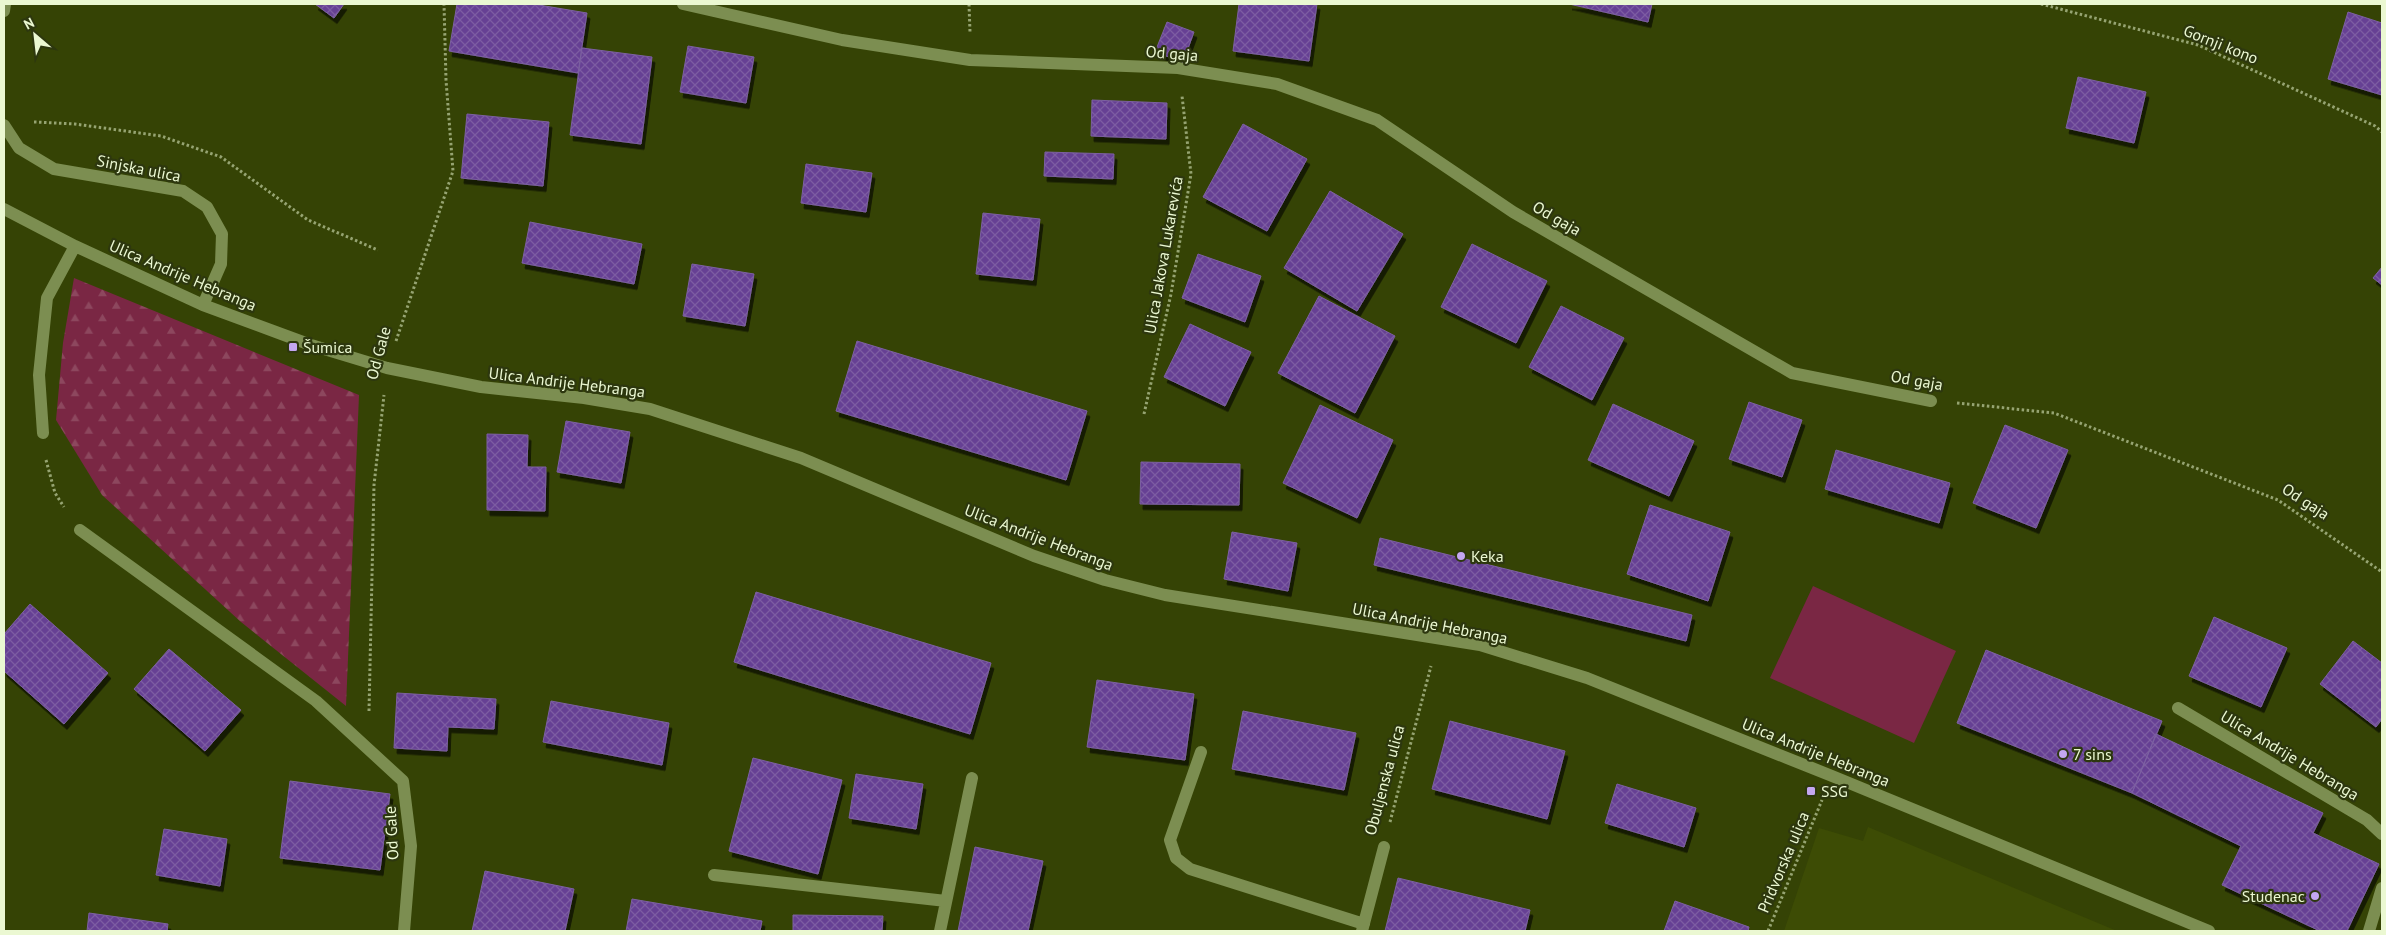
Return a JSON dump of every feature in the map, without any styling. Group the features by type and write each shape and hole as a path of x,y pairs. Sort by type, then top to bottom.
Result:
{"street":[{"path":"4,11 6,4"},
{"name":"Od gaja","path":"683,4 842,40 970,60 1178,68 1277,84 1378,120 1513,212 1792,373 1931,401"},
{"name":"Sinjska ulica","path":"4,125 19,148 54,169 183,191 207,207 222,234 221,264 203,305"},
{"name":"Ulica Andrije Hebranga","path":"4,209 75,246 203,305 311,345 387,368 481,387 584,398 659,411 800,458 1034,556 1105,580 1148,591 1480,645 1587,678 1832,776 2209,931"},
{"path":"43,433 40,375 47,298 75,246"},
{"name":"Od Gale","path":"80,530 316,702 403,781 411,846 404,931"},
{"name":"Ulica Andrije Hebranga","path":"2178,708 2367,820 2382,834"},
{"path":"1201,752 1170,840 1176,858 1190,869 1363,927"},
{"path":"940,931 972,778"},
{"name":"Obuljenska ulica","path":"1363,927 1384,847"},
{"path":"714,876 946,902"},
{"path":"2369,931 2382,888"}],"path":[{"name":"Od Gale","path":"368,749 374,485 387,368 453,172 446,80 444,4"},
{"name":"Gornji kono","path":"2041,4 2198,45 2374,126 2382,132"},
{"name":"Ulica Jakova Lukarevića","path":"1144,414 1172,294 1191,174 1178,68"},
{"name":"Od gaja","path":"1931,401 2054,413 2278,500 2382,572"},
{"path":"43,433 46,461 55,493 80,530"},
{"name":"Obuljenska ulica","path":"1384,847 1438,638"},
{"name":"Pridvorska ulica","path":"1768,931 1832,776"}],"shaded area":[{"path":"1868,827 2117,931 1784,931 1819,828 1863,841"}],"green space":[{"path":"74,278 359,395 346,706 241,622 102,495 56,420 63,343"},
{"path":"1813,586 1956,651 1914,743 1770,678"}],"building":[{"path":"315,4 344,4 334,18"},
{"path":"457,4 533,4 587,13 578,73 449,51"},
{"path":"1239,4 1317,4 1309,61 1233,51"},
{"path":"1569,4 1652,4 1648,22"},
{"path":"2348,12 2382,23 2382,95 2328,79"},
{"path":"1167,22 1194,32 1183,62 1155,52"},
{"path":"688,46 754,57 746,103 680,92"},
{"path":"582,48 652,57 641,144 570,135"},
{"path":"2078,77 2146,92 2134,143 2066,128"},
{"path":"1092,100 1167,103 1166,139 1091,136"},
{"path":"467,114 549,122 543,186 461,178"},
{"path":"1243,124 1307,159 1267,231 1203,197"},
{"path":"1045,152 1114,154 1113,179 1044,176"},
{"path":"806,164 872,173 866,212 801,203"},
{"path":"1330,191 1403,234 1357,311 1284,268"},
{"path":"983,213 1040,219 1033,280 976,274"},
{"path":"530,222 642,244 634,284 522,263"},
{"path":"1472,244 1547,281 1516,343 1441,307"},
{"path":"1198,254 1261,276 1245,322 1182,298"},
{"path":"692,264 754,274 745,326 683,316"},
{"path":"2382,267 2382,285 2373,278"},
{"path":"1319,296 1395,336 1355,413 1278,373"},
{"path":"1561,306 1624,338 1592,400 1529,367"},
{"path":"1190,324 1251,352 1225,406 1164,377"},
{"path":"857,341 1087,411 1066,480 836,411"},
{"path":"1749,402 1802,420 1782,477 1729,459"},
{"path":"1613,404 1694,441 1669,496 1588,460"},
{"path":"1320,405 1393,440 1357,518 1283,483"},
{"path":"566,421 630,432 621,483 557,472"},
{"path":"2005,425 2068,450 2036,528 1973,503"},
{"path":"487,434 528,435 527,467 546,467 545,511 487,510"},
{"path":"1836,450 1950,483 1939,523 1825,489"},
{"path":"1141,462 1240,464 1239,505 1140,504"},
{"path":"1650,505 1730,532 1708,601 1627,574"},
{"path":"1232,532 1297,543 1288,591 1224,579"},
{"path":"1380,538 1692,615 1686,641 1374,565"},
{"path":"756,592 991,663 970,734 734,662"},
{"path":"30,604 108,673 64,724 4,671 4,634"},
{"path":"2214,617 2287,648 2261,707 2189,676"},
{"path":"2353,641 2382,663 2382,719 2376,727 2320,684"},
{"path":"169,649 241,710 205,751 134,689"},
{"path":"1986,650 2162,721 2132,793 1957,723"},
{"path":"1097,680 1194,694 1185,760 1087,747"},
{"path":"397,693 496,699 494,729 448,727 447,751 394,748"},
{"path":"551,701 669,723 662,765 543,742"},
{"path":"1243,711 1356,733 1344,790 1232,769"},
{"path":"1450,721 1565,751 1547,819 1432,789"},
{"path":"2156,734 2323,813 2313,833 2379,864 2347,931 2320,931 2222,885 2241,846 2132,793"},
{"path":"753,758 842,780 818,874 729,851"},
{"path":"856,774 923,784 916,829 849,818"},
{"path":"290,781 390,794 380,870 280,858"},
{"path":"1617,784 1696,808 1684,847 1605,823"},
{"path":"164,829 227,839 220,886 156,875"},
{"path":"975,847 1043,861 1028,931 958,931"},
{"path":"485,871 574,889 565,931 472,931"},
{"path":"1398,878 1530,910 1525,931 1385,931"},
{"path":"632,899 762,921 760,931 626,931"},
{"path":"1675,901 1749,927 1748,931 1664,931"},
{"path":"89,913 168,924 167,931 87,931"},
{"path":"793,915 883,916 882,931 793,931"}],"place":[{"name":"Šumica","path":"293,347"},
{"name":"Keka","path":"1461,556"},
{"name":"7 sins","path":"2063,754"},
{"name":"SSG","path":"1811,791"},
{"name":"Studenac","path":"2315,896"}]}
